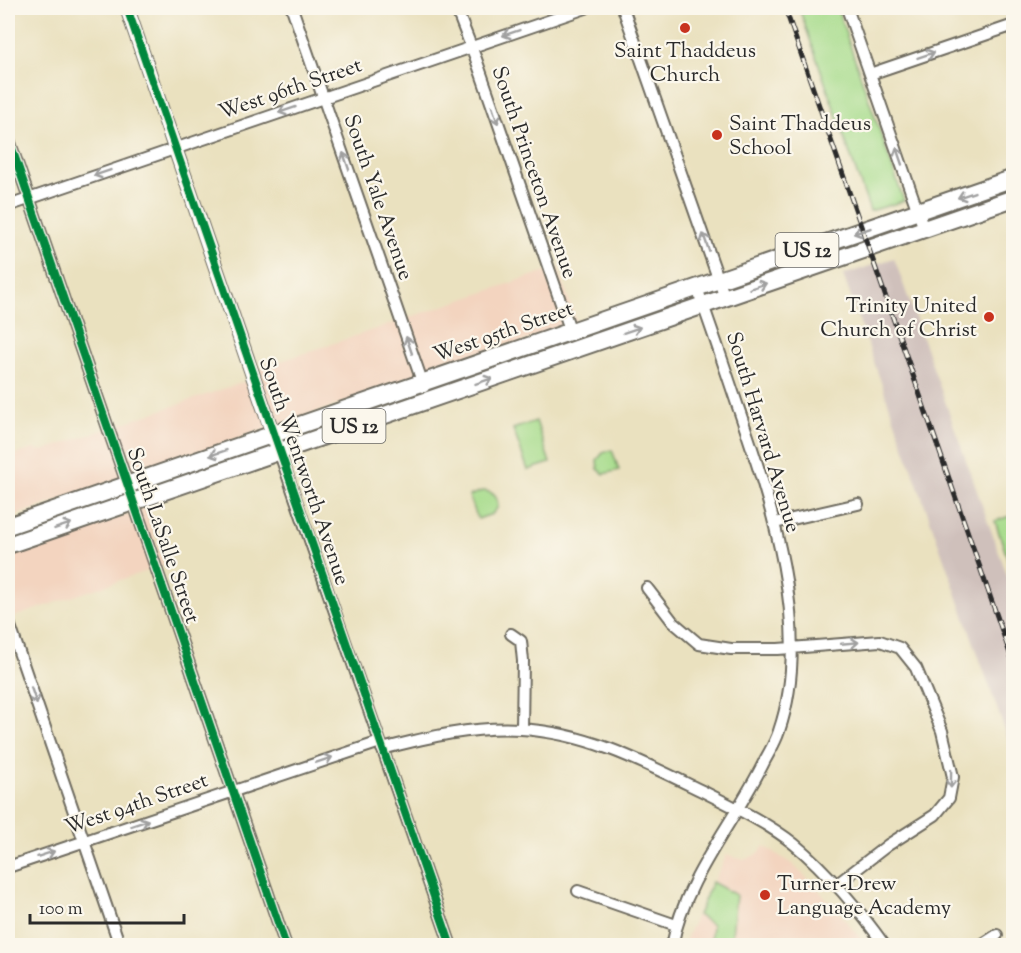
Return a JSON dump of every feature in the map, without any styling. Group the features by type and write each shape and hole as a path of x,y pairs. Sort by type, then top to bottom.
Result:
{"main road":[{"name":"West 95th Street","path":"8,526 1014,178"},
{"name":"West 95th Street","path":"8,545 1014,198"}],"street":[{"name":"South Wentworth Avenue","path":"127,8 451,945"},
{"name":"South Yale Avenue","path":"292,8 428,400"},
{"name":"South Princeton Avenue","path":"456,8 576,349"},
{"name":"West 96th Street","path":"8,206 586,8"},
{"path":"623,8 726,298"},
{"path":"847,8 924,229"},
{"path":"870,74 1014,25"},
{"name":"South LaSalle Street","path":"8,137 286,945"},
{"name":"South Harvard Avenue","path":"697,288 759,467 775,523 787,590 792,648 789,694 779,732 739,809"},
{"path":"775,523 858,504"},
{"path":"647,588 673,622 699,644 731,649 792,648 880,641 900,648 916,668 942,731 953,777 949,798 935,815 888,845 836,885"},
{"path":"8,620 120,945"},
{"path":"511,634 521,641 522,729"},
{"name":"West 94th Street","path":"8,867 233,791 381,745 489,728 522,729 572,736 625,753 739,809"},
{"path":"672,945 681,912 713,848 739,809 794,844 836,885 885,945"},
{"path":"578,891 676,925"},
{"path":"980,945 997,935"}],"shaded area":[{"path":"894,258 1013,592 1013,753 843,275"},
{"path":"558,267 577,323 8,518 8,457 33,449 42,451 261,376 258,369"},
{"path":"144,508 164,565 8,619 8,557"},
{"name":"Turner-Drew Language Academy","path":"764,846 792,864 810,881 866,945 684,946 727,854 747,859 760,852"}],"green space":[{"path":"799,8 837,8 904,201 870,211"},
{"path":"536,421 550,463 528,470 513,429"},
{"path":"612,450 619,470 604,474 598,469 597,460 603,453"},
{"path":"482,491 494,495 498,507 492,514 478,519 469,496"},
{"path":"1014,515 1013,575 995,521"},
{"path":"712,882 736,895 731,945 710,945 712,925 698,915"}],"railway":[{"path":"785,8 1014,665"}],"cycle path":[{"path":"127,8 451,946"},
{"path":"8,137 286,946"}],"place":[{"name":"Saint Thaddeus Church","path":"685,28"},
{"name":"Saint Thaddeus School","path":"717,135"},
{"name":"Trinity United Church of Christ","path":"989,317"},
{"name":"Turner-Drew Language Academy","path":"765,895"}]}
